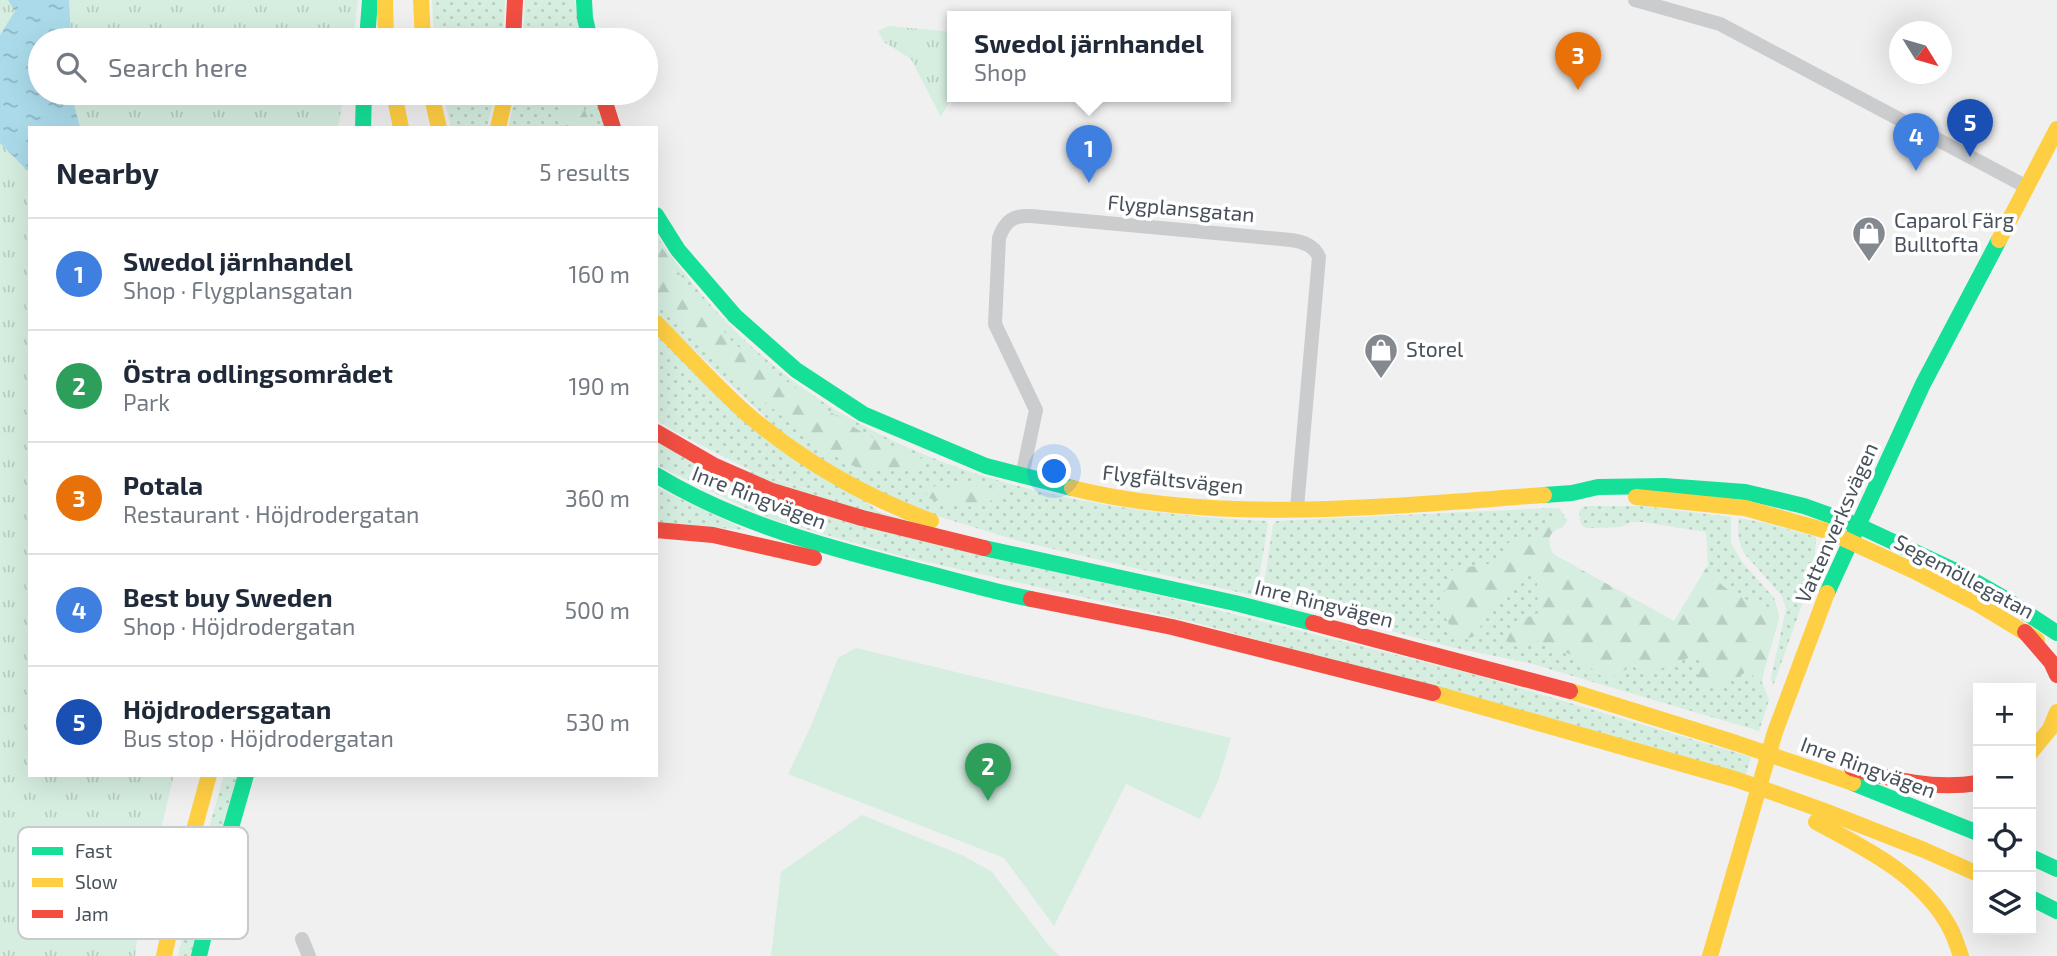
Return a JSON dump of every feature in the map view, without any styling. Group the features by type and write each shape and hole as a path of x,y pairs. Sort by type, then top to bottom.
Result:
{"main road":[{"path":"368,28 370,0"},
{"path":"385,0 386,28"},
{"path":"421,0 422,28"},
{"path":"514,28 515,0"},
{"path":"584,0 588,28"},
{"path":"363,105 363,126"},
{"path":"396,105 401,126"},
{"path":"433,105 438,126"},
{"path":"498,126 503,105"},
{"path":"605,105 612,126"},
{"name":"Vattenverksvägen","path":"1710,956 1775,732 1822,604 1923,384 2057,129"},
{"name":"Flygfältsvägen","path":"658,218 678,250 735,316 796,370 863,414 986,466 1022,476 1096,494 1176,505 1252,509 1334,508 1572,493 1707,503 1745,508 1827,531 1849,542"},
{"path":"658,325 747,414 831,476 875,500 913,515 1081,568"},
{"name":"Inre Ringvägen","path":"658,433 713,465 772,491 862,518 992,550 1235,603 1543,682 1835,777 1973,831"},
{"name":"Inre Ringvägen","path":"658,476 730,513 787,535 890,564 1021,597 1172,627 1420,689 1735,779 1822,810 1974,872"},
{"name":"Flygfältsvägen","path":"1572,493 1598,487 1664,486 1745,492 1804,506 1857,525"},
{"name":"Segemöllegatan","path":"1857,525 1960,573 2057,633"},
{"path":"658,530 713,535 927,581 1021,597"},
{"name":"Segemöllegatan","path":"1849,542 1976,603 2057,655"},
{"path":"2025,632 2051,662 2057,675"},
{"path":"1543,682 1639,704 1879,776 1940,786 1973,784"},
{"path":"2036,747 2057,712"},
{"path":"2036,750 2057,735"},
{"path":"1660,757 1810,819 1890,864 1933,902 1955,935 1961,956"},
{"path":"189,827 200,777"},
{"path":"195,827 208,777"},
{"path":"231,827 245,777"},
{"path":"234,827 255,777"},
{"path":"2036,859 2057,869"},
{"path":"2036,900 2057,911"},
{"path":"162,956 166,939"}],"street":[{"path":"1635,0 1720,24 2027,187"},
{"name":"Flygplansgatan","path":"1022,476 1036,410 995,324 999,238 1003,227 1010,220 1019,216 1031,216 1291,240 1309,245 1316,252 1319,266 1297,508"},
{"path":"302,939 309,956"}],"green space":[{"path":"0,0 358,0 354,28 28,28 28,105 342,105 338,126 28,126 28,777 174,777 161,827 18,827 18,939 137,939 135,956 0,956"},
{"path":"432,0 505,0 504,28 433,28"},
{"path":"525,0 575,0 579,28 524,28"},
{"path":"889,26 947,32 949,102 941,117 911,59 884,42 878,31"},
{"path":"446,105 492,105 487,126 451,126"},
{"path":"513,105 598,105 605,126 508,126"},
{"path":"561,105 583,105 591,126 560,126"},
{"path":"658,237 697,289 754,349 816,397 884,436 955,466 1030,489 1107,505 1267,521 1258,584 1264,584 1273,525 1276,521 1551,508 1560,509 1567,520 1563,527 1551,534 1549,545 1553,554 1674,622 1708,565 1706,532 1643,522 1631,522 1621,527 1586,528 1581,525 1579,511 1590,506 1642,506 1731,517 1731,543 1742,562 1774,598 1778,610 1779,619 1762,681 1769,700 1759,731 1529,663 1451,647 1298,606 1019,541 898,504 799,449 658,316"},
{"path":"658,242 693,293 735,345 755,356 804,395 863,433 922,459 927,464 915,469 863,471 820,448 730,373 658,299"},
{"path":"658,333 879,512 754,472 677,433 658,420"},
{"path":"658,443 1090,578 1480,676 1751,757 1746,775 1193,622 901,556 767,518 658,466"},
{"path":"966,483 999,490 1000,493 983,504 966,507 928,498 926,492 928,488 935,486 947,488"},
{"path":"658,488 746,530 658,523"},
{"path":"1739,518 1816,537 1814,571 1773,686 1771,678 1786,609 1782,596 1744,553 1738,536"},
{"path":"1555,519 1567,520 1563,527 1551,534 1549,545 1553,554 1674,621 1708,565 1719,582 1737,595 1778,610 1779,619 1760,684 1748,670 1728,682 1704,687 1698,680 1700,664 1697,654 1668,667 1643,672 1632,666 1608,680 1579,658 1538,641 1522,647 1514,646 1506,641 1516,622 1538,613 1537,581 1531,570 1515,582 1506,601 1488,607 1480,634 1469,638 1455,635 1443,613 1444,594 1451,571 1503,561 1508,543 1519,538 1537,541"},
{"path":"856,648 1231,738 1218,781 1200,819 1126,784 1054,926 1004,858 788,774 811,726 838,658"},
{"path":"223,777 237,777 224,827 209,827"},
{"path":"862,815 964,856 992,872 1050,947 1060,956 771,956 781,872"},
{"path":"182,939 195,939 191,956 178,956"}],"water":[{"path":"8,0 69,0 70,28 28,28 28,105 74,105 79,126 28,126 28,171 0,143 0,35 15,11"}],"traffic: fast":[{"path":"368,28 370,0"},
{"path":"584,0 587,28"},
{"path":"363,126 364,105"},
{"path":"658,218 678,250 735,316 796,370 863,414 986,466 1072,488"},
{"path":"1827,593 1923,384 1999,240"},
{"path":"658,476 717,507 812,542 1031,599"},
{"path":"1544,495 1572,493 1598,487 1664,486 1745,492 1804,506 1857,525 1960,573 2057,633"},
{"path":"984,548 1235,603 1313,623"},
{"path":"231,827 245,777"},
{"path":"1853,783 1973,831"},
{"path":"2036,859 2057,869"},
{"path":"2036,900 2057,911"},
{"path":"199,956 203,939"}],"traffic: slow":[{"path":"385,0 386,28"},
{"path":"421,0 422,28"},
{"path":"396,105 401,126"},
{"path":"434,105 439,126"},
{"path":"498,126 503,105"},
{"path":"1999,240 2057,129"},
{"path":"658,325 735,403 789,447 857,489 931,521"},
{"path":"1072,488 1128,499 1186,506 1306,510 1544,495"},
{"path":"1636,497 1745,508 1827,531 1976,603 2037,640"},
{"path":"1710,956 1775,732 1827,593"},
{"path":"1570,691 1853,783"},
{"path":"1433,693 1735,779 1822,810 1974,872"},
{"path":"2036,746 2050,729 2057,712"},
{"path":"195,827 208,777"},
{"path":"1816,822 1874,854 1910,880 1940,911 1961,956"},
{"path":"164,956 168,939"}],"traffic: jam":[{"path":"514,28 515,0"},
{"path":"606,105 612,126"},
{"path":"658,433 713,465 772,491 862,518 984,548"},
{"path":"658,530 713,535 814,558"},
{"path":"1031,599 1172,627 1433,693"},
{"path":"1313,623 1570,691"},
{"path":"2025,632 2051,662 2057,675"},
{"path":"1852,768 1899,780 1946,785 1973,784"}],"place":[{"name":"Potala","path":"1578,90"},
{"name":"Höjdrodersgatan","path":"1970,157"},
{"name":"Best buy Sweden","path":"1916,171"},
{"name":"Swedol järnhandel","path":"1089,183"},
{"name":"Caparol Färg Bulltofta","path":"1869,263"},
{"name":"Storel","path":"1381,380"},
{"name":"Östra odlingsområdet","path":"988,801"}]}
